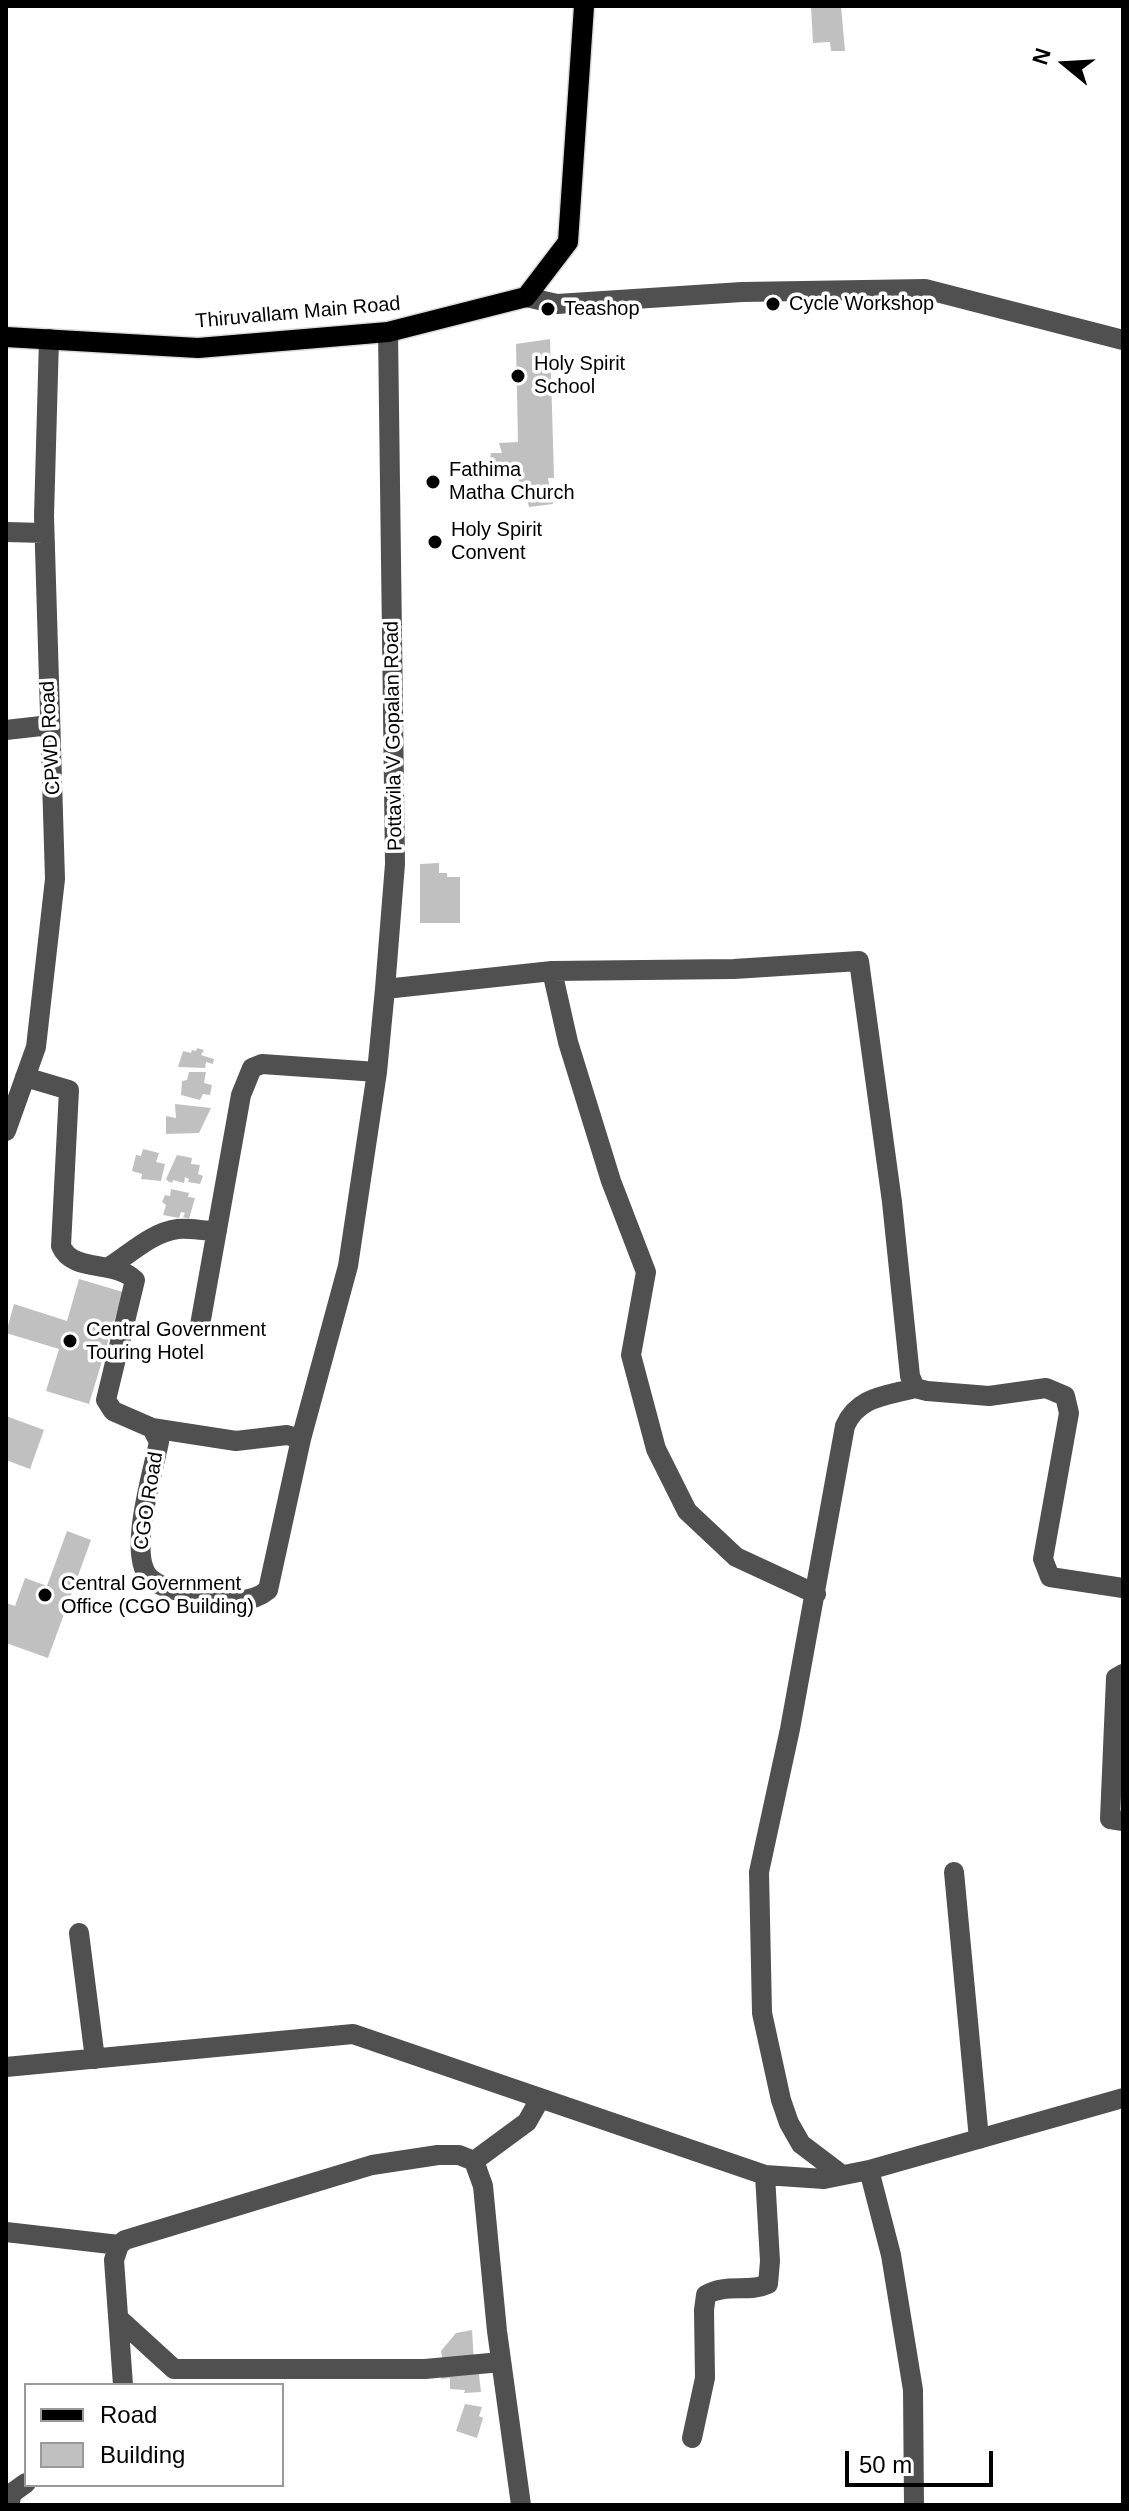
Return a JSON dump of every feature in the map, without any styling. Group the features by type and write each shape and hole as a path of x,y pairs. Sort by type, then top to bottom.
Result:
{"main road":[{"path":"526,297 568,242 584,6"},
{"name":"Thiruvallam Main Road","path":"6,337 198,348 388,332 526,297"}],"street":[{"path":"526,297 557,304 742,292 925,289 1123,340"},
{"name":"Pottavila V Gopalan Road","path":"268,1590 301,1439 348,1266 377,1072 385,989 395,864 388,332"},
{"name":"CPWD Road","path":"6,1131 36,1047 55,879 44,533 49,339"},
{"path":"6,532 44,533"},
{"path":"6,730 50,725"},
{"path":"385,989 552,971 734,969 859,961 892,1202 910,1376 915,1388"},
{"path":"552,971 568,1042 602,1154 646,1272 631,1355 656,1449 687,1511 736,1557 816,1594"},
{"path":"200,1325 241,1095 252,1068 262,1064 377,1072"},
{"path":"25,1077 69,1090 61,1246 64,1255 75,1261 109,1267 167,1231 217,1231"},
{"name":"CGO Road","path":"109,1267 128,1273 135,1280 106,1400 113,1411 152,1428 159,1442 140,1535 139,1557 150,1579 180,1592 223,1600 257,1599 268,1590"},
{"path":"842,2175 801,2144 789,2123 771,2062 762,2013 759,1872 816,1594 845,1426 850,1415 866,1401 915,1388 989,1396 1046,1388 1065,1396 1069,1413 1043,1559 1050,1577 1123,1588"},
{"path":"152,1428 236,1441 287,1435 301,1439"},
{"path":"1123,1674 1116,1678 1110,1819 1123,1821"},
{"path":"954,1872 979,2139"},
{"path":"79,1933 95,2059"},
{"path":"6,2067 353,2034 765,2175 824,2179 869,2170 1123,2098"},
{"path":"474,2161 527,2122 540,2099"},
{"path":"123,2383 114,2271 115,2252 119,2245 135,2236 372,2165 459,2155 474,2161 483,2186 501,2362 521,2505"},
{"path":"869,2170 891,2255 913,2390 914,2505"},
{"path":"692,2438 705,2378 706,2295 714,2290 759,2288 768,2284 770,2261 765,2175"},
{"path":"6,2232 119,2245"},
{"path":"118,2318 174,2369 425,2369 501,2362"},
{"path":"9,2505 12,2493 24,2484"}],"building":[{"path":"811,6 841,6 845,51 831,51 830,42 813,43"},
{"path":"550,339 554,478 548,478 553,504 529,507 527,499 519,498 519,476 497,478 498,468 489,465 491,453 502,453 499,443 518,442 516,344"},
{"path":"439,863 439,873 447,873 447,877 460,877 460,923 420,923 420,864"},
{"path":"197,1048 204,1050 201,1055 214,1059 213,1064 206,1062 205,1068 178,1067 183,1051 191,1053"},
{"path":"189,1072 206,1072 204,1083 212,1085 210,1095 203,1094 200,1100 181,1095 182,1081 187,1080"},
{"path":"175,1104 211,1108 199,1133 166,1134 166,1116 176,1118"},
{"path":"143,1149 159,1153 156,1162 165,1164 161,1181 141,1179 142,1174 132,1171 136,1155 141,1156"},
{"path":"177,1155 192,1158 191,1164 200,1165 198,1174 203,1176 200,1184 188,1182 189,1179 185,1177 184,1183 173,1180 172,1183 166,1179"},
{"path":"171,1189 189,1193 188,1197 195,1198 189,1219 183,1217 185,1213 181,1212 179,1218 163,1215 166,1205 162,1202 165,1195 170,1196"},
{"name":"Central Government Touring Hotel","path":"79,1279 123,1292 89,1404 46,1391 59,1349 6,1333 14,1304 67,1321"},
{"path":"6,1416 44,1430 30,1469 6,1460"},
{"name":"Central Government Office (CGO Building)","path":"67,1531 91,1540 48,1658 6,1643 6,1603 15,1606 25,1578 47,1586"},
{"path":"472,2330 474,2362 443,2364 441,2351 456,2333"},
{"path":"478,2366 481,2392 464,2393 465,2390 450,2389 450,2378 441,2379 444,2370"},
{"path":"465,2404 482,2407 479,2416 483,2418 477,2438 456,2431"}],"place":[{"name":"Cycle Workshop","path":"773,304"},
{"name":"Teashop","path":"548,309"},
{"name":"Holy Spirit School","path":"518,376"},
{"name":"Fathima Matha Church","path":"433,482"},
{"name":"Holy Spirit Convent","path":"435,542"},
{"name":"Central Government Touring Hotel","path":"70,1341"},
{"name":"Central Government Office (CGO Building)","path":"45,1595"}]}
